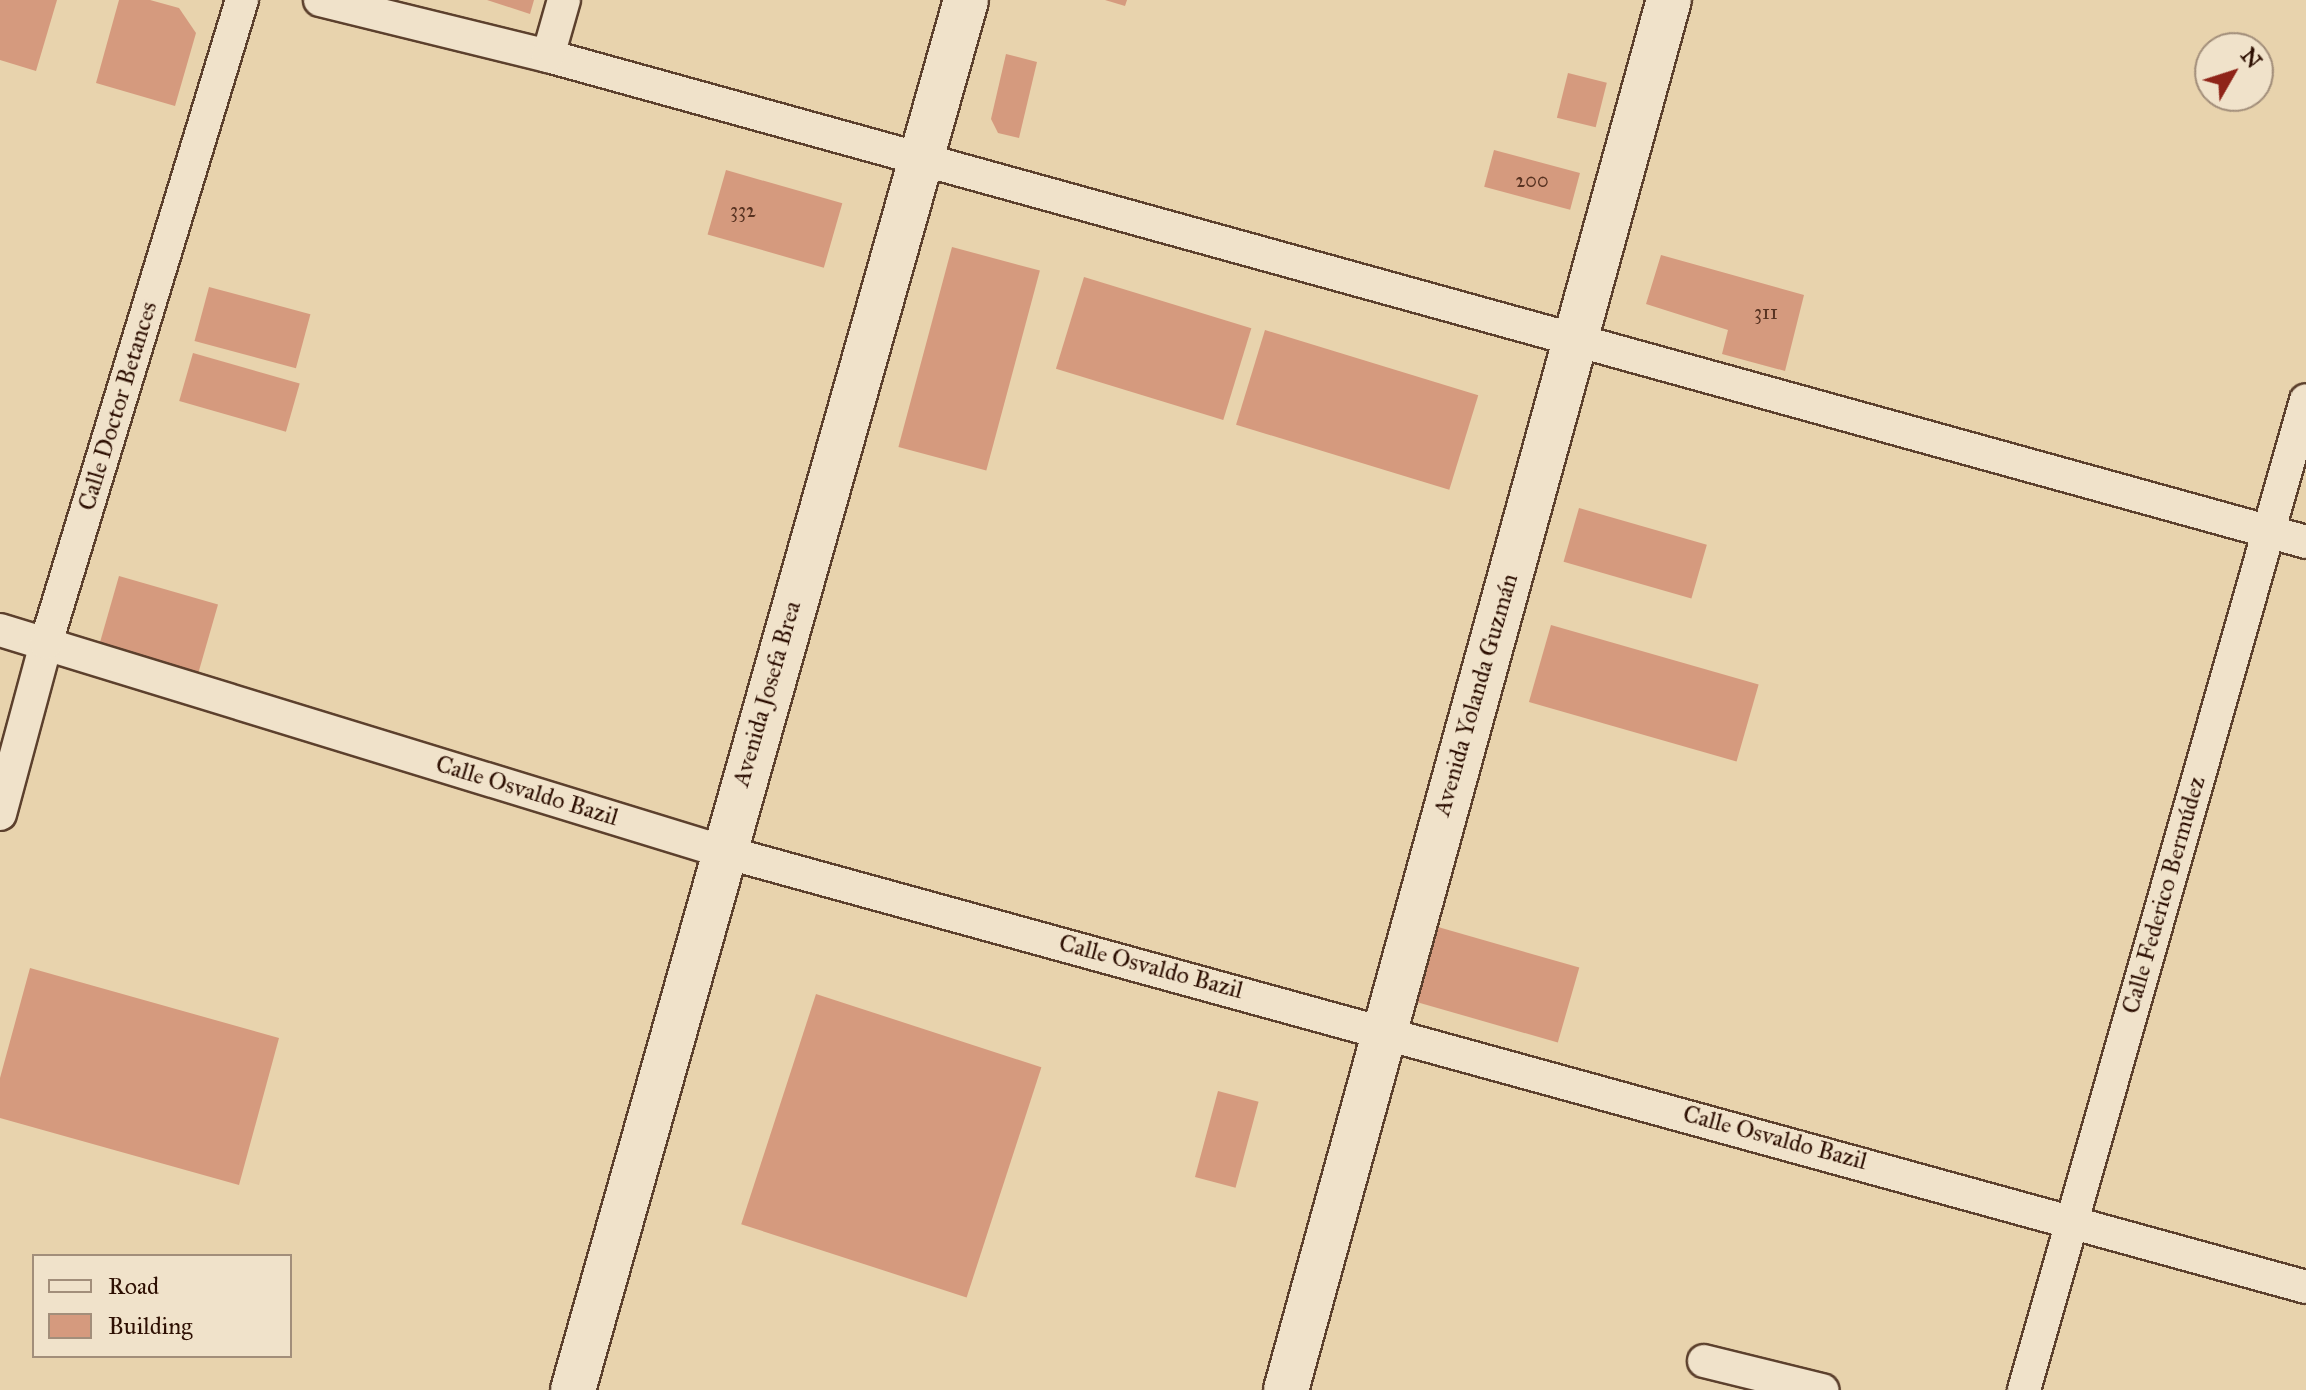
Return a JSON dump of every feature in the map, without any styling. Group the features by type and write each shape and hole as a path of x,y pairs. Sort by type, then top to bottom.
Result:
{"main road":[{"name":"Avenida Josefa Brea","path":"573,1390 721,851 966,0"},
{"name":"Avenida Yolanda Guzmán","path":"1286,1390 1382,1029 1669,0"}],"street":[{"name":"Calle Doctor Betances","path":"0,814 46,643 242,0"},
{"path":"320,0 548,56 2306,542"},
{"path":"548,56 564,0"},
{"name":"Calle Federico Bermúdez","path":"2024,1390 2069,1220 2271,532 2306,400"},
{"name":"Calle Osvaldo Bazil","path":"0,630 721,851 1382,1029 2306,1287"},
{"path":"1704,1361 1822,1390"}],"building":[{"path":"0,0 57,0 36,71 0,60"},
{"path":"119,0 150,0 179,8 196,33 175,106 96,83"},
{"path":"487,0 534,0 530,14"},
{"path":"1105,0 1127,0 1125,6"},
{"path":"1006,54 1037,62 1019,138 998,133 991,119"},
{"path":"1568,73 1607,83 1596,127 1557,118"},
{"path":"1494,150 1580,173 1570,210 1484,187"},
{"path":"726,170 842,203 824,268 708,234"},
{"path":"952,247 1040,271 986,470 898,447"},
{"path":"1661,255 1804,295 1785,371 1722,354 1728,330 1646,304"},
{"path":"1084,277 1251,328 1223,420 1056,369"},
{"path":"209,287 310,314 296,368 195,341"},
{"path":"1265,330 1478,395 1449,490 1236,425"},
{"path":"193,353 300,384 286,432 179,401"},
{"path":"1579,508 1707,545 1691,598 1564,562"},
{"path":"119,576 218,604 198,675 99,646"},
{"path":"1551,625 1759,685 1737,761 1529,702"},
{"path":"1438,927 1579,968 1558,1042 1417,1002"},
{"path":"30,968 279,1038 239,1185 0,1118 0,1078"},
{"path":"816,994 1041,1067 967,1297 741,1224"},
{"path":"1218,1091 1259,1102 1236,1188 1195,1177"}]}
